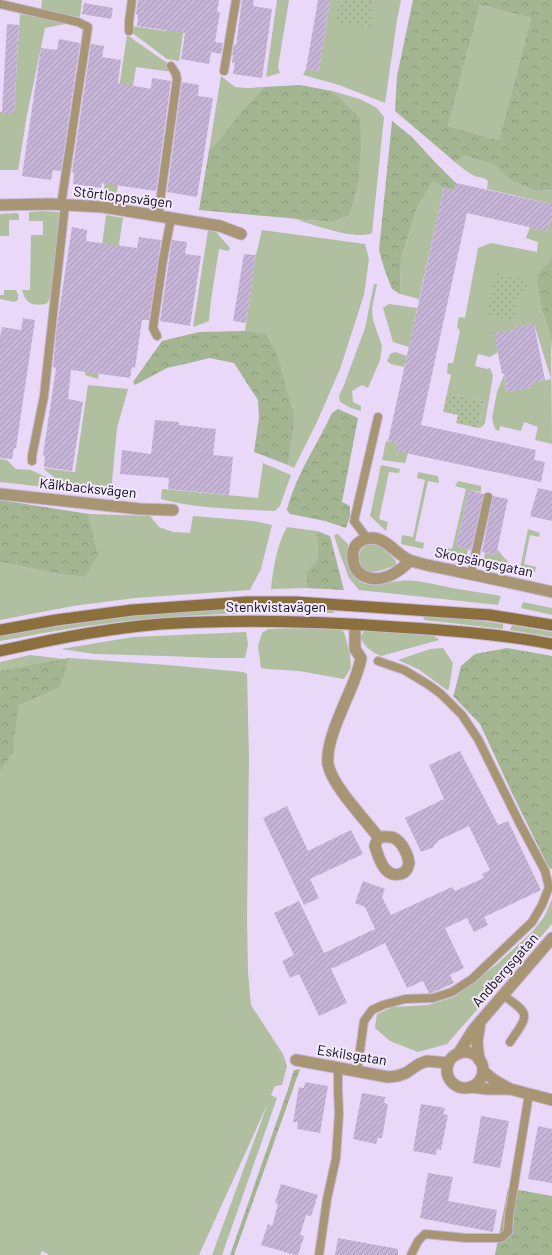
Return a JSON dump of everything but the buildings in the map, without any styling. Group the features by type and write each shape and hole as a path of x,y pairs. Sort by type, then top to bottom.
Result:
{"main road":[{"name":"Stenkvistavägen","path":"0,630 56,620 132,610 247,602 296,602 490,615 552,625"},
{"path":"355,624 357,606"},
{"name":"Stenkvistavägen","path":"0,650 57,638 160,624 246,621 308,621 490,634 552,644"}],"street":[{"name":"Störtloppsvägen","path":"0,205 63,205 103,207 220,226 241,234"},
{"name":"Kälkbacksvägen","path":"0,494 140,509 173,510"},
{"path":"367,538 358,542 353,551 353,560 361,575 370,578 380,578 402,569 410,561"},
{"name":"Skogsängsgatan","path":"367,538 375,538 410,561 552,592"},
{"path":"355,624 355,649 361,658 359,668 336,723 328,758 328,766 343,792 359,815 378,836"},
{"name":"Andbergsgatan","path":"458,1054 466,1040 480,1022 552,938"},
{"name":"Andbergsgatan","path":"480,1022 477,1042 480,1060"},
{"path":"471,1087 477,1084 481,1079 483,1071 480,1060 475,1056 464,1052 458,1054 448,1063 447,1072 451,1081 455,1085 461,1087 488,1089 510,1089"},
{"name":"Eskilsgatan","path":"296,1060 388,1077 406,1073 419,1064 427,1061 448,1063"},
{"path":"483,1071 494,1080 510,1089 552,1100"}],"lane":[{"path":"129,31 132,0"},
{"path":"224,71 236,0"},
{"path":"0,4 78,22 88,27 63,205 44,396 32,461"},
{"path":"158,216 177,79 171,66"},
{"path":"157,336 153,328 171,218"},
{"path":"367,538 354,521 378,417"},
{"path":"471,574 488,497"},
{"path":"357,1071 364,1021 372,1010 383,1005 405,999 433,998 452,992 472,979 532,922 542,905 549,887 545,871 478,739 462,715 430,685 404,670 378,661"},
{"path":"502,995 522,1010 525,1017 524,1021 510,1042"},
{"path":"319,1255 327,1198 336,1158 339,1114 338,1068"},
{"path":"411,1255 418,1241 425,1234 466,1238 501,1238 508,1232 510,1209 529,1094"}],"green space":[{"path":"42,0 82,0 80,17 41,11"},
{"path":"171,0 188,0 179,61 167,59 131,32 132,26 166,31"},
{"path":"277,0 289,0 278,67 280,73 266,77"},
{"path":"330,0 401,0 385,103 339,85 303,75 306,69 319,71"},
{"path":"339,0 374,0 371,27 336,22"},
{"path":"413,0 552,0 552,190 536,191 510,180 493,164 464,156 455,162 395,111 397,76","holes":["480,5 531,18 499,140 448,126"]},
{"path":"480,5 531,18 499,140 448,126"},
{"path":"20,14 70,23 45,28 27,115 18,170 0,170 0,112 14,113"},
{"path":"127,35 170,65 173,72 136,67 116,197 103,195"},
{"path":"221,76 235,87 264,87 209,150"},
{"path":"300,85 332,91 360,117 361,139 359,181 350,215 332,222 199,210 209,150 264,87"},
{"path":"332,91 360,99 377,108 384,117 372,233 365,235 334,231 295,219 332,222 350,215 359,181 360,117"},
{"path":"392,121 412,137 456,183 455,190 444,188 433,181 417,208 401,259 400,294 392,289 379,250"},
{"path":"464,156 493,164 510,180 536,191 552,190 552,204 487,189 487,180 472,175 455,162"},
{"path":"433,181 444,188 419,299 400,294 401,259 417,208"},
{"path":"29,212 59,212 60,220 50,299 46,304 37,305 30,303 25,298 22,290 30,290 31,235 43,235 43,221 29,221"},
{"path":"17,213 19,215 19,220 9,220 9,236 0,236 0,214"},
{"path":"106,215 123,218 98,379 85,375"},
{"path":"550,221 552,221 552,258 536,275 541,307 551,336 552,444 535,440 538,427 524,422 521,431 500,426 499,431 495,429 492,418 497,392 504,375 507,392 532,387 532,383 551,379 534,324 515,327 515,330 495,333 498,352 490,357 478,354 475,366 487,369 490,368 493,376 485,423 482,427 478,428 484,401 447,393 451,375 447,373 448,363 453,363 460,331 457,327 459,317 465,318 478,248 491,243 537,252 538,242 526,238 530,227 547,231"},
{"path":"208,230 216,232 230,248 228,251 219,249 209,321 193,327"},
{"path":"262,230 365,244 369,259 364,295 340,369 317,422 294,468 288,465 295,419 266,335 245,331 256,255"},
{"path":"552,258 552,353 551,336 541,307 536,275"},
{"path":"496,273 528,280 525,292 522,297 518,297 513,321 487,315"},
{"path":"374,284 377,284 372,308 373,320 382,346 380,360 368,388 362,385 352,391 353,402 361,406 361,411 340,402 339,396 365,328"},
{"path":"4,290 16,290 18,300 14,302 0,299 0,295 4,295"},
{"path":"389,304 417,308 409,347 393,342 383,308"},
{"path":"245,331 266,334 277,355 295,419 288,465 254,452 259,418 258,400 234,363 210,358 167,368 135,385 133,382 162,341 199,332"},
{"path":"395,352 407,356 404,367 391,364 387,361 390,354"},
{"path":"88,385 128,389 117,428 111,493 60,488 58,481 43,468 75,472"},
{"path":"447,393 484,401 478,428 456,423 458,415 443,412"},
{"path":"338,409 358,418 342,502 350,506 350,516 346,528 325,521 290,514 287,510 307,460 332,413"},
{"path":"386,441 398,443 408,453 405,463 382,460"},
{"path":"0,459 7,460 16,469 31,470 46,477 53,488 0,482"},
{"path":"263,463 291,475 280,506 275,511 204,507 161,499 162,489 258,498"},
{"path":"381,465 400,469 399,473 389,472 379,519 388,522 386,531 370,516"},
{"path":"418,472 438,476 439,483 428,481 415,541 424,543 423,549 401,544 402,535 413,537 425,480 417,478"},
{"path":"458,481 481,486 481,492 469,490 456,546 468,549 466,559 439,552 441,547 452,549 466,489 455,486"},
{"path":"0,500 89,514 98,555 86,577 58,574 0,562"},
{"path":"89,514 150,516 159,527 173,532 190,533 193,516 254,521 272,525 261,569 250,590 135,598 73,606 0,620 0,562 58,574 86,577 98,555"},
{"path":"287,527 317,531 318,559 306,572 307,588 271,589 278,549"},
{"path":"528,529 540,533 539,537 530,535 524,564 536,567 535,572 520,569"},
{"path":"317,531 330,536 344,590 307,588 306,572 318,559"},
{"path":"338,534 348,544 349,564 355,578 359,581 369,585 400,581 420,582 501,596 498,605 359,590 349,578 341,557 334,535"},
{"path":"368,544 377,545 384,549 396,561 396,565 384,570 374,572 367,571 360,564 359,557 361,550"},
{"path":"497,549 508,562 507,567 483,562 485,553 496,555"},
{"path":"523,602 552,608 552,615 521,608"},
{"path":"250,609 250,613 121,622 0,641 0,635 86,622 187,611"},
{"path":"269,609 331,609 334,610 334,613 270,613"},
{"path":"425,614 503,624 503,629 424,620 423,616"},
{"path":"512,625 552,632 552,637 510,630"},
{"path":"337,627 344,632 350,654 351,668 344,679 299,671 261,668 258,646 262,633 268,629"},
{"path":"366,629 430,632 439,640 381,656 368,648 360,637"},
{"path":"246,632 248,644 245,658 94,654 61,649 133,637"},
{"path":"443,648 453,663 449,689 447,690 418,669 398,660 430,649"},
{"path":"507,648 552,656 552,869 549,868 480,724 453,696 461,666 475,654"},
{"path":"30,655 64,659 69,658 168,665 243,672 247,674 249,757 247,919 248,972 251,1005 283,1054 287,1066 282,1085 275,1086 271,1095 277,1098 222,1255 212,1255 268,1103 199,1255 48,1255 42,1251 40,1255 0,1255 0,662"},
{"path":"69,658 60,687 18,705 13,752 0,771 0,671"},
{"path":"552,899 552,924 447,1044 418,1052 390,1041 375,1028 377,1014 393,1007 428,1005 454,997 497,964 533,931 544,917"},
{"path":"300,1069 234,1255 230,1255 294,1070"},
{"path":"508,1188 552,1196 552,1255 495,1255"}]}
